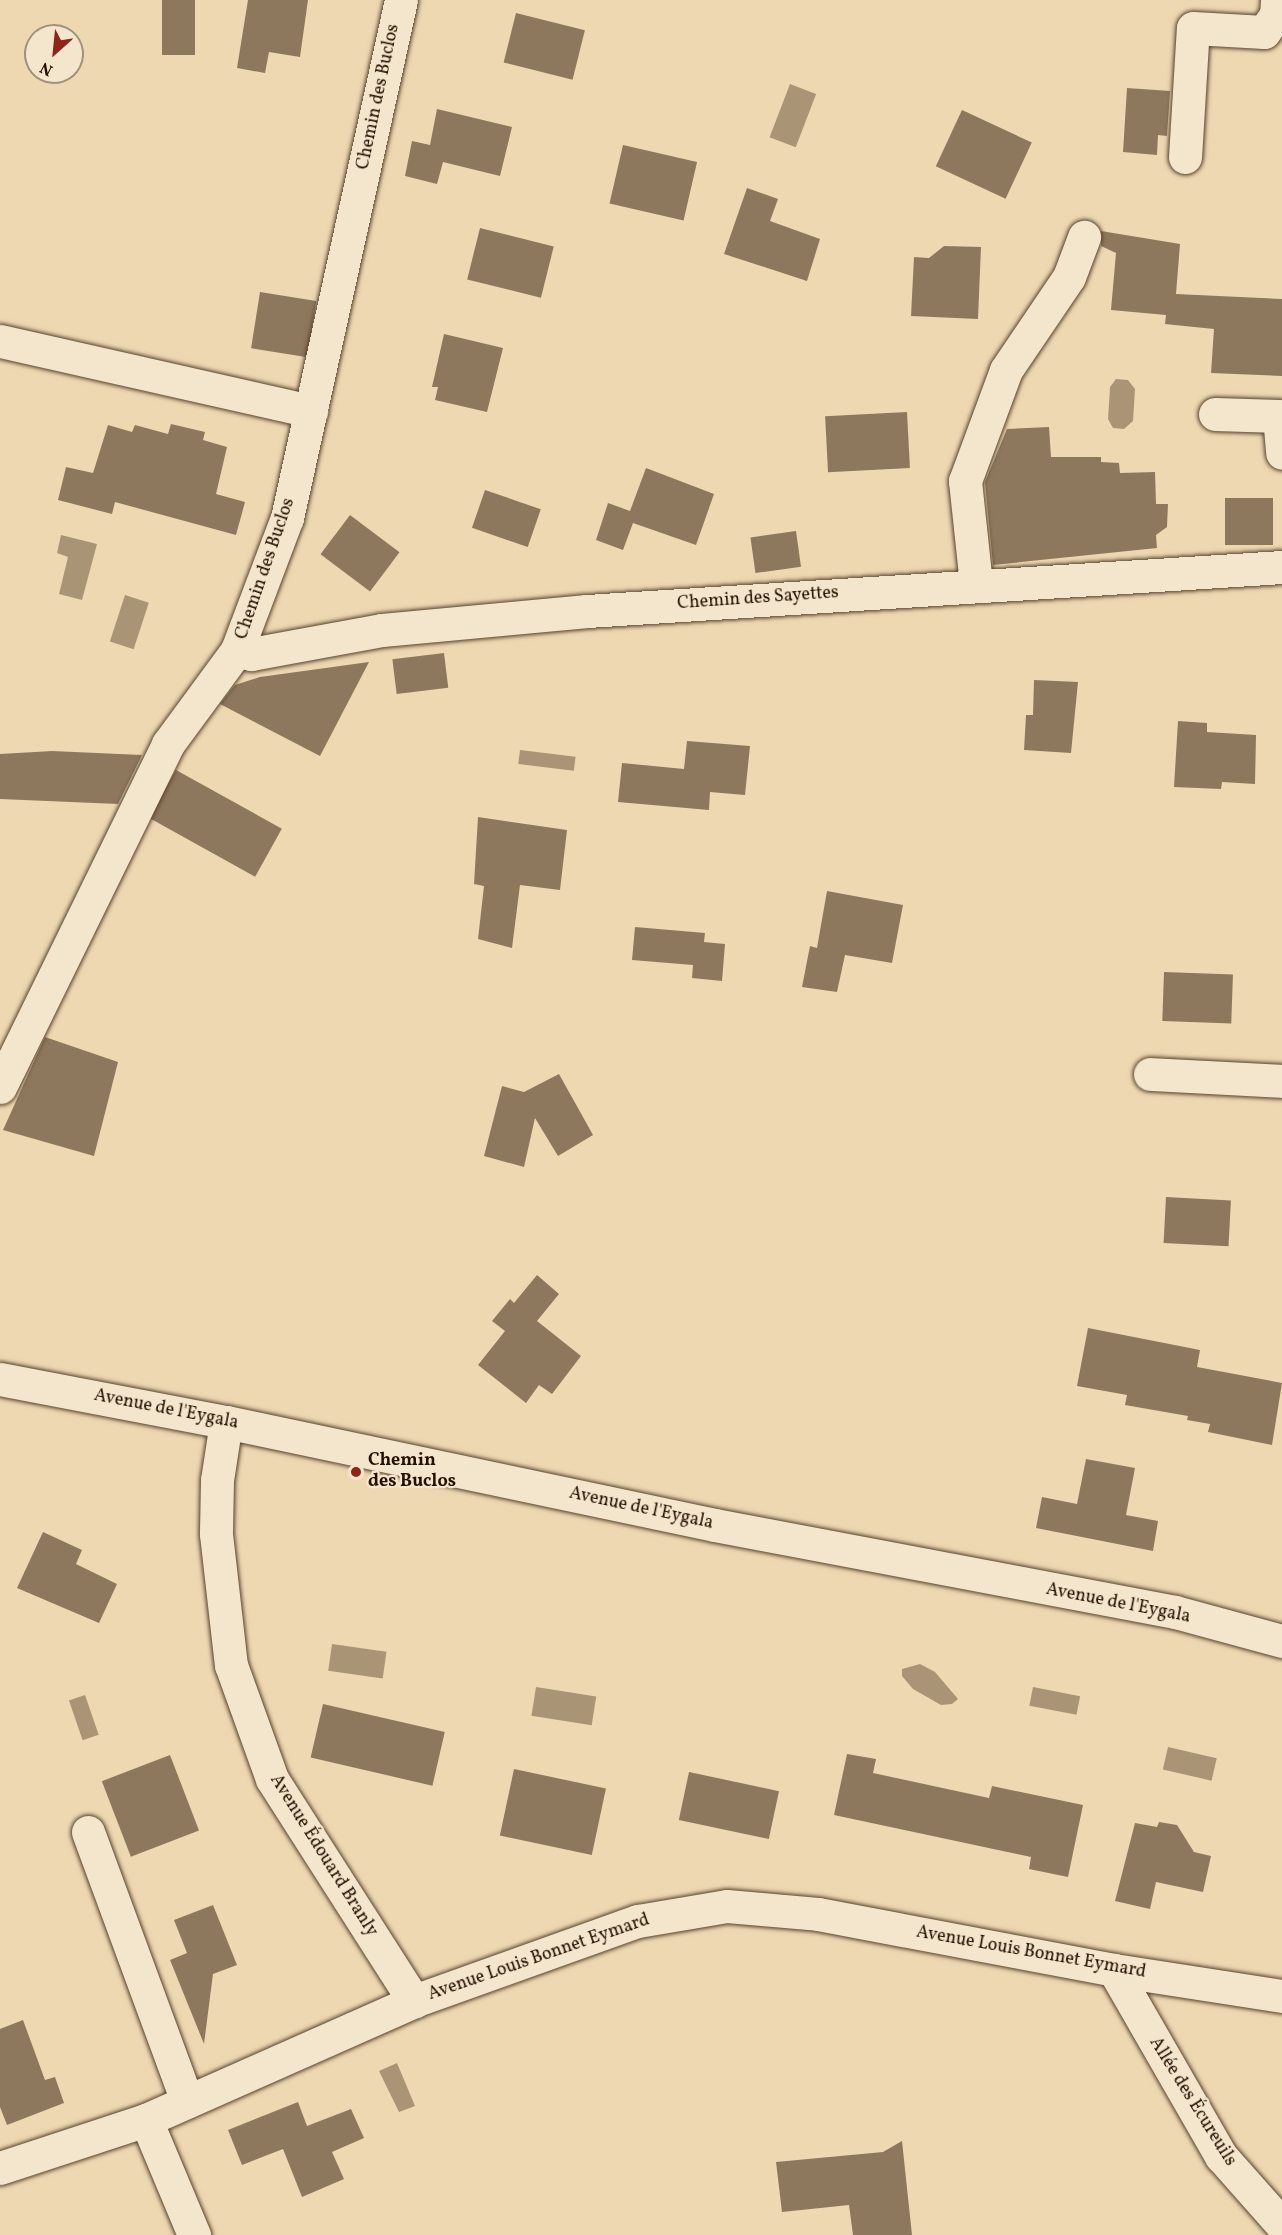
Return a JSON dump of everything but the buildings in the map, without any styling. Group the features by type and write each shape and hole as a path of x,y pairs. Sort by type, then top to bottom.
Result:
{"street":[{"name":"Chemin des Buclos","path":"0,1087 168,744 237,650 287,518 400,0"},
{"path":"1185,157 1193,28 1264,32 1276,15 1277,0"},
{"path":"976,584 965,481 1006,370 1069,277 1084,237"},
{"path":"0,341 310,411"},
{"path":"1215,414 1279,416 1282,453"},
{"name":"Chemin des Sayettes","path":"237,650 251,654 382,630 587,611 976,584 1282,567"},
{"path":"1150,1074 1282,1081"},
{"name":"Avenue de l'Eygala","path":"0,1379 226,1422 716,1525 1175,1611 1282,1641"},
{"name":"Avenue Édouard Branly","path":"226,1422 217,1480 216,1534 231,1665 272,1779 414,2001"},
{"path":"88,1832 187,2102"},
{"name":"Avenue Louis Bonnet Eymard","path":"0,2168 146,2120 414,2001 638,1921 727,1906 818,1914 1114,1970 1282,1996"},
{"name":"Allée des Écureuils","path":"1114,1970 1221,2156 1282,2225"},
{"path":"146,2120 194,2235"}],"shaded area":[{"path":"790,84 816,94 796,147 770,137"},
{"path":"1116,379 1128,380 1135,389 1133,421 1124,429 1113,428 1108,419 1110,387"},
{"path":"61,535 97,544 82,600 59,594 68,557 57,553"},
{"path":"125,595 149,603 134,649 110,642"},
{"path":"520,750 576,757 574,771 518,764"},
{"path":"332,1644 386,1652 383,1678 328,1671"},
{"path":"920,1664 935,1672 958,1699 952,1704 941,1705 913,1689 902,1676 902,1669"},
{"path":"536,1687 596,1697 592,1725 531,1716"},
{"path":"1033,1687 1080,1696 1076,1715 1029,1706"},
{"path":"85,1695 99,1735 83,1740 69,1701"},
{"path":"1168,1747 1217,1758 1212,1781 1163,1769"},
{"path":"397,2063 415,2106 399,2112 379,2071"}],"place":[{"name":"Chemin des Buclos","path":"356,1472"}]}
